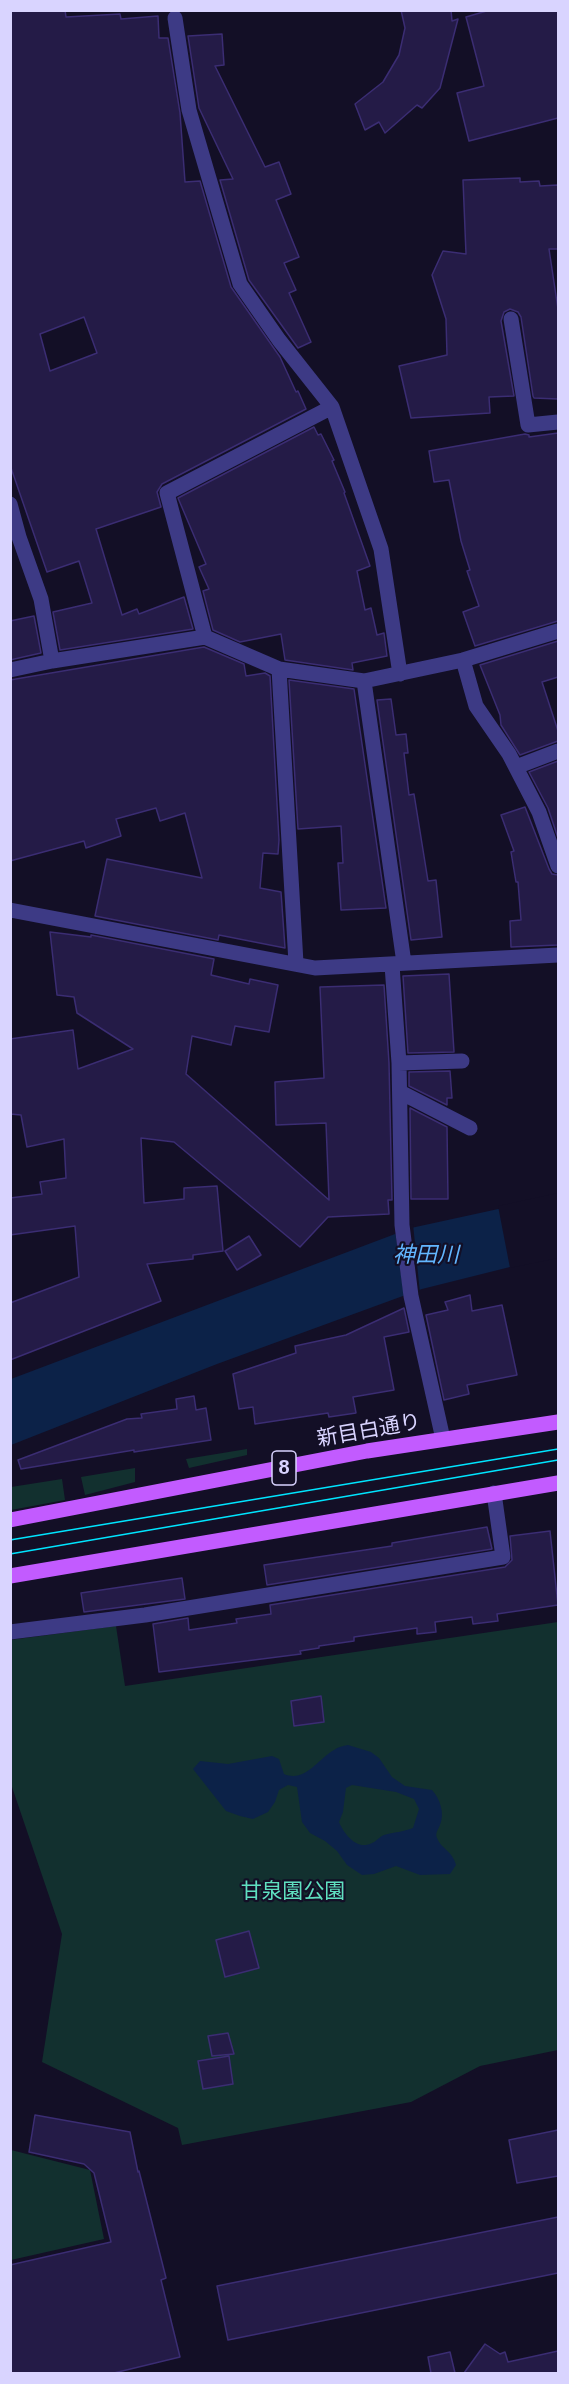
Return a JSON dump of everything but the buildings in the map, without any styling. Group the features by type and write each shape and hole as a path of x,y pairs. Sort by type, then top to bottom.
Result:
{"main road":[{"name":"新目白通り","path":"10,1520 78,1509 367,1451 558,1422"},
{"path":"10,1575 558,1483"}],"street":[{"path":"175,18 189,110 240,284 279,340 332,407 381,549 400,674"},
{"path":"511,318 528,425 558,422"},
{"path":"205,637 166,494 332,407"},
{"path":"10,504 41,598 52,661"},
{"path":"10,670 52,661 205,637 279,669 364,681 463,660 558,631"},
{"path":"463,660 476,706 516,766 539,812 558,866"},
{"path":"279,669 296,963"},
{"path":"364,681 398,964 402,1225 411,1296 443,1439"},
{"path":"516,766 558,751"},
{"path":"10,910 315,968 558,955"},
{"path":"399,1064 462,1061"},
{"path":"400,1092 470,1128"},
{"path":"10,1632 145,1615 503,1557 494,1493"}],"green space":[{"path":"247,1449 247,1455 189,1468 186,1459"},
{"path":"135,1468 135,1482 85,1495 81,1477"},
{"path":"62,1479 65,1500 11,1510 11,1487"},
{"name":"甘泉園公園","path":"558,1622 558,2050 480,2066 411,2102 182,2145 178,2128 42,2062 62,1934 11,1784 10,1640 116,1626 125,1686"},
{"path":"11,2150 90,2170 104,2239 11,2260"}],"water":[{"name":"神田川","path":"558,1196 558,1255 422,1289 217,1364 11,1445 11,1379 411,1228"},
{"path":"348,1745 371,1752 379,1758 392,1777 405,1786 432,1790 442,1811 437,1838 452,1856 456,1865 450,1874 420,1875 396,1866 374,1874 362,1875 347,1865 337,1851 325,1841 310,1833 302,1822 297,1787 288,1785 279,1790 268,1812 253,1819 226,1811 193,1769 200,1761 228,1764 272,1756 279,1759 284,1774 292,1776 305,1773 328,1754","holes":["352,1785 396,1792 414,1799 419,1809 413,1828 384,1835 366,1845 352,1840 339,1822 343,1812 346,1788"]}],"pier":[{"path":"558,1193 558,1258 510,1268 498,1206"},
{"path":"413,1224 420,1293 404,1297 395,1230"}],"tram line":[{"path":"10,1540 558,1449"},
{"path":"10,1554 558,1460"}]}
